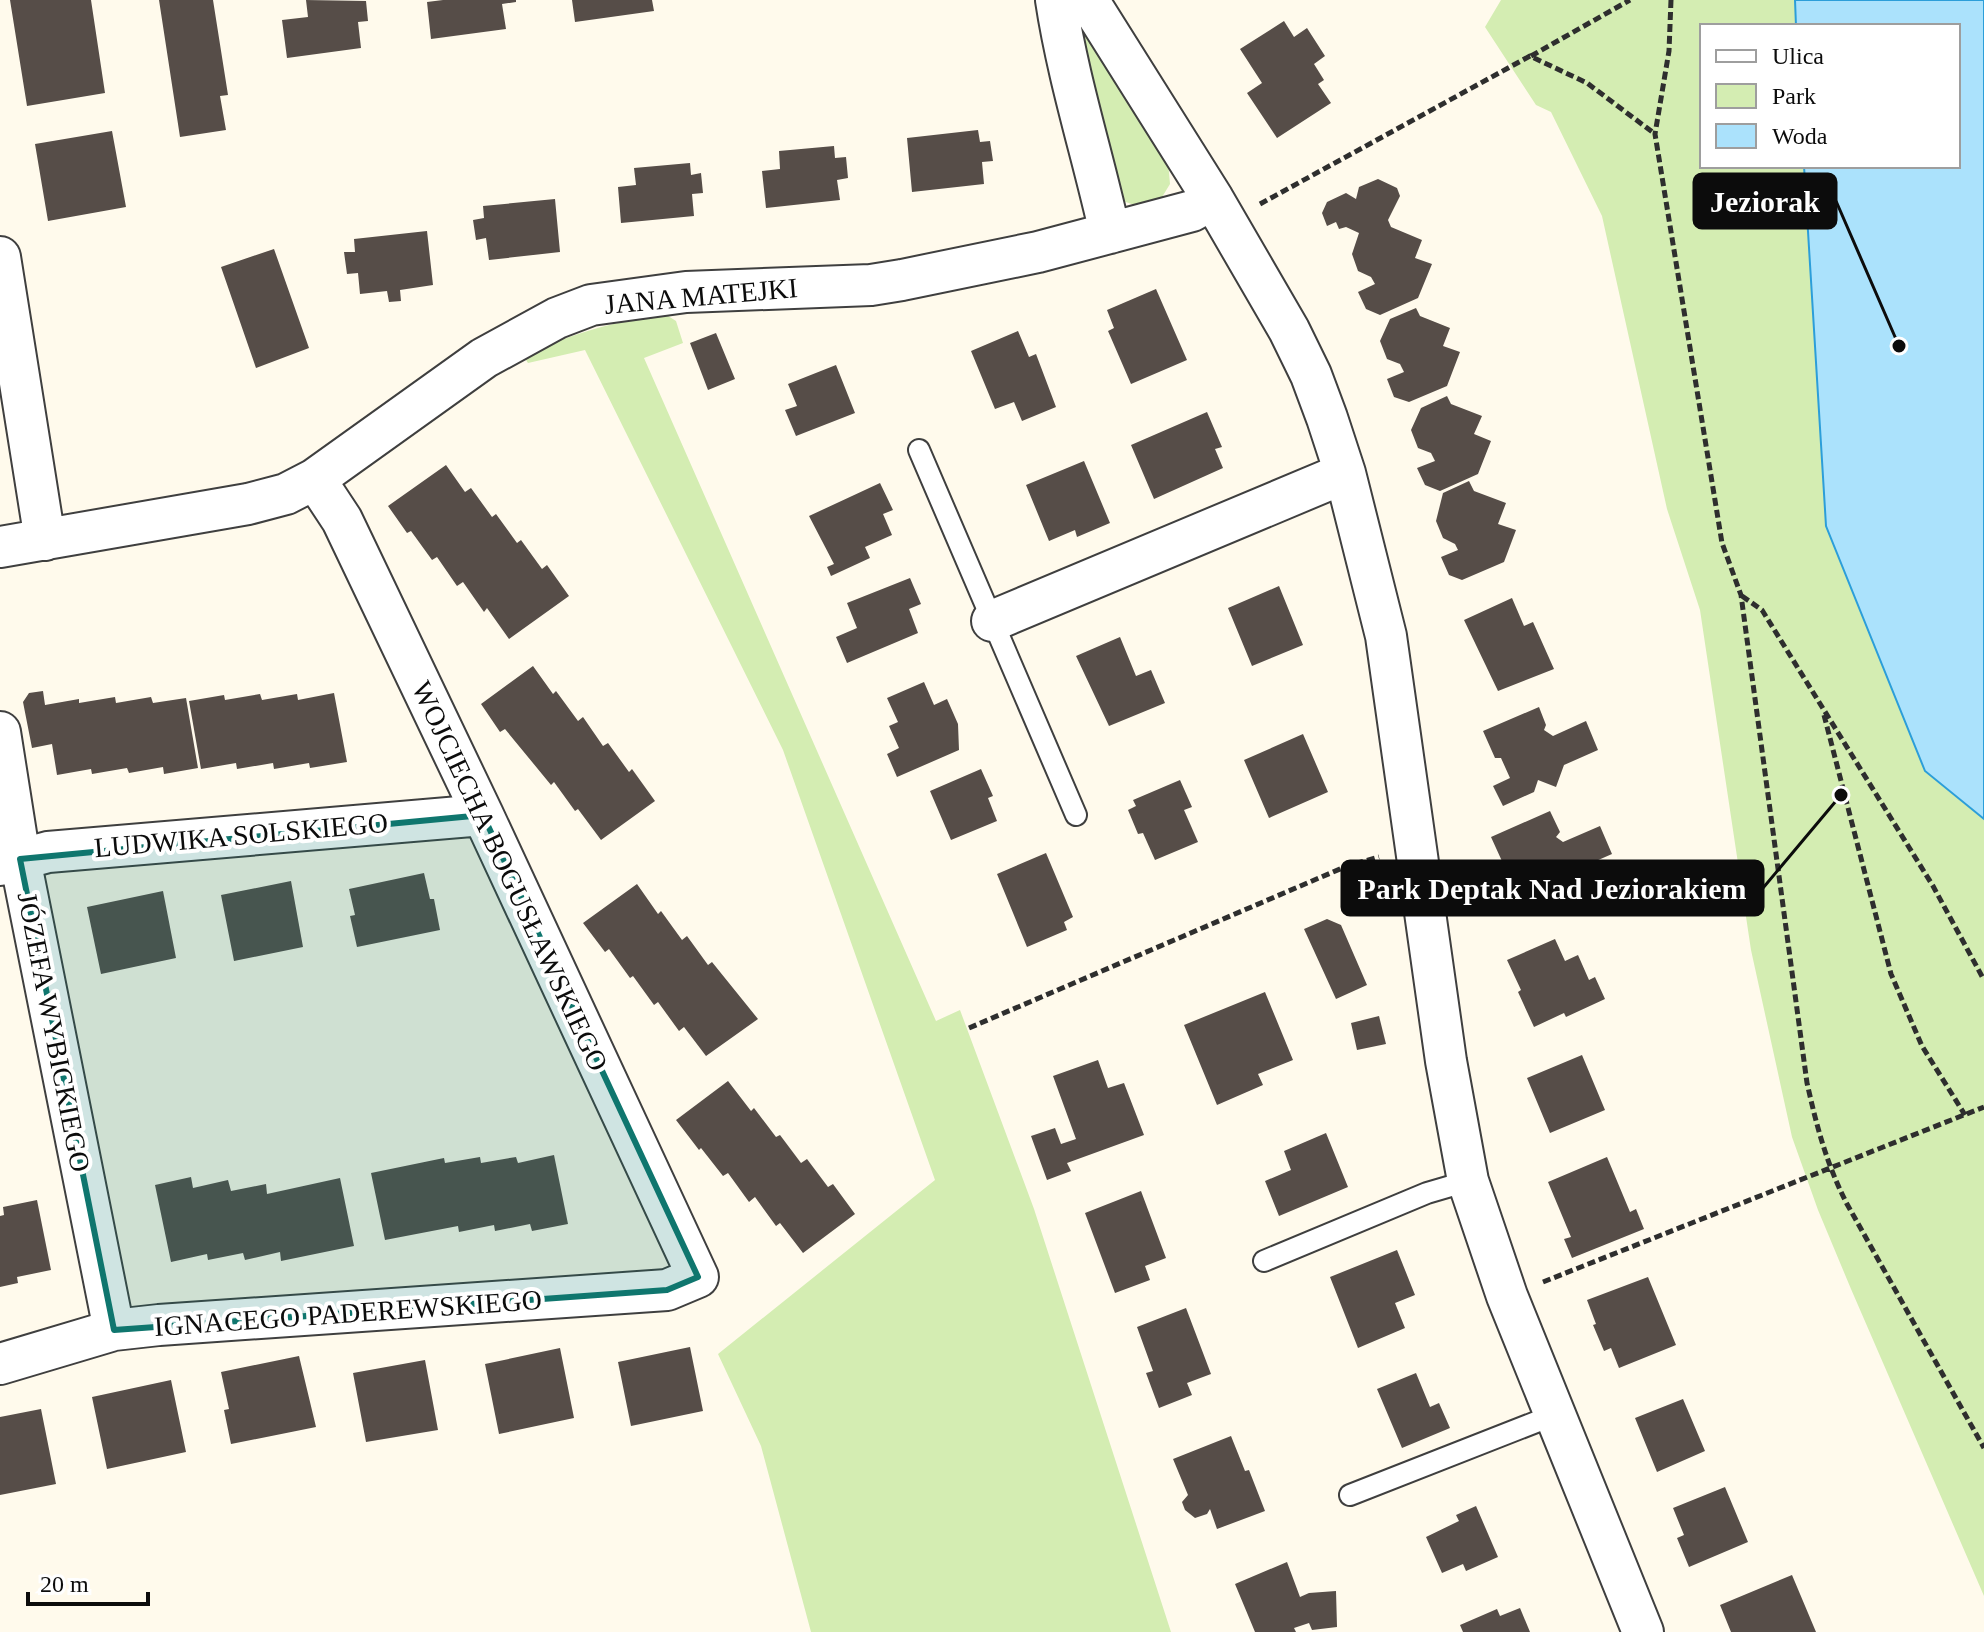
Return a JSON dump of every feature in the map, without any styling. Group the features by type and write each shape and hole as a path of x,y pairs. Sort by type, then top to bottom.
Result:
{"street":[{"path":"1056,0 1061,35 1110,233"},
{"path":"1088,0 1220,210 1289,330 1311,375 1345,473 1386,636 1446,1061 1468,1181 1507,1296 1643,1632"},
{"name":"JANA MATEJKI","path":"0,547 248,504 286,494 315,479 484,358 557,318 591,305 686,292 871,285 1038,252 1192,211 1220,210"},
{"path":"0,257 45,540"},
{"path":"992,621 1345,473"},
{"name":"WOJCIECHA BOGUSŁAWSKIEGO","path":"315,479 342,520 698,1277"},
{"name":"JÓZEFA WYBICKIEGO","path":"0,732 10,862 114,1330"},
{"name":"LUDWIKA SOLSKIEGO","path":"10,862 48,852 483,815"},
{"name":"IGNACEGO PADEREWSKIEGO","path":"0,1364 114,1330 667,1290 698,1277"}],"lane":[{"path":"919,450 1076,815"},
{"path":"1264,1261 1427,1193 1468,1181"},
{"path":"1350,1495 1554,1415"}],"path":[{"path":"1220,210 1530,56 1630,0"},
{"path":"1671,0 1669,51 1655,134 1722,543 1741,595 1807,1083 1829,1169 1984,1448"},
{"path":"1530,56 1587,83 1655,134"},
{"path":"1741,595 1762,610 1933,886 1984,980"},
{"path":"1823,709 1891,974 1922,1046 1965,1115"},
{"path":"969,1028 1347,866 1415,849"},
{"path":"1540,1284 1984,1107"}],"highlighted area":[{"path":"483,815 698,1277 667,1290 114,1330 20,859"}],"green space":[{"path":"1501,0 1795,0 1796,24 1700,24 1700,168 1804,168 1826,526 1925,771 1984,819 1984,1596 1851,1289 1792,1137 1751,950 1700,610 1667,509 1602,216 1551,112 1536,105 1485,27"},
{"path":"1077,29 1086,32 1168,162 1170,184 1159,202 1140,207 1123,201"},
{"path":"665,314 676,321 683,343 644,358 936,1021 960,1010 1034,1209 1171,1632 811,1632 761,1446 718,1354 935,1180 783,750 585,350 528,363 524,357 558,341 593,330"}],"water":[{"path":"1795,0 1984,0 1984,819 1925,771 1826,526 1804,168 1960,168 1960,24 1796,24"}],"building":[{"path":"10,0 91,0 105,93 27,106"},
{"path":"159,0 213,0 228,95 220,96 226,130 180,137"},
{"path":"306,0 366,1 368,21 358,22 361,48 287,58 282,20 308,17"},
{"path":"572,0 652,0 654,11 575,22"},
{"path":"427,2 516,2 502,4 506,29 431,39"},
{"path":"1284,21 1294,37 1307,28 1325,56 1314,64 1324,80 1318,84 1331,103 1277,138 1247,93 1262,83 1240,49"},
{"path":"978,130 980,142 990,141 993,161 982,162 984,184 912,192 907,138"},
{"path":"112,131 126,207 48,221 35,144"},
{"path":"834,146 835,158 846,157 848,178 837,180 840,200 766,208 762,171 780,169 779,151"},
{"path":"690,163 691,175 701,173 703,193 692,194 694,216 621,223 618,187 636,185 634,168"},
{"path":"1378,179 1397,188 1400,196 1388,220 1391,227 1422,240 1415,258 1432,264 1418,298 1380,315 1366,309 1358,292 1375,284 1371,277 1358,271 1352,254 1359,233 1346,227 1339,229 1336,222 1327,226 1322,213 1327,202 1346,193 1356,199 1359,187"},
{"path":"555,199 560,252 489,260 486,238 476,240 473,220 484,218 483,206"},
{"path":"427,231 433,285 400,290 401,301 389,302 387,291 360,294 358,273 347,274 344,252 355,252 354,239"},
{"path":"274,249 309,348 256,368 221,267"},
{"path":"1156,289 1187,360 1131,384 1108,331 1114,328 1107,310"},
{"path":"1416,308 1420,316 1450,328 1443,346 1460,352 1447,386 1409,402 1394,397 1387,379 1404,372 1400,364 1387,359 1380,341 1390,319"},
{"path":"1018,331 1029,357 1036,354 1056,407 1022,421 1014,402 995,409 971,351"},
{"path":"716,333 735,379 708,390 690,343"},
{"path":"836,365 855,413 796,436 785,410 797,406 788,384"},
{"path":"1447,396 1451,404 1482,416 1474,434 1491,441 1478,474 1440,491 1425,485 1417,468 1435,461 1431,453 1418,448 1411,430 1421,408"},
{"path":"1207,412 1222,447 1215,449 1223,468 1154,499 1131,445"},
{"path":"1084,461 1110,523 1077,537 1075,530 1049,541 1026,485"},
{"path":"446,465 465,492 471,488 492,517 496,514 517,543 521,540 542,569 547,565 569,596 509,639 487,608 484,612 463,582 457,586 437,557 432,560 388,506"},
{"path":"1469,481 1474,491 1506,503 1498,524 1516,530 1504,562 1462,580 1449,575 1441,557 1458,550 1455,544 1443,538 1436,521 1443,493"},
{"path":"880,483 893,510 883,514 892,535 865,547 870,558 831,576 827,567 834,564 809,516"},
{"path":"910,578 921,604 909,609 918,633 847,663 836,637 857,628 847,603"},
{"path":"1279,586 1303,645 1252,666 1228,608"},
{"path":"1512,598 1524,626 1533,622 1554,669 1498,691 1464,620"},
{"path":"1120,637 1136,676 1151,670 1165,703 1109,726 1076,656"},
{"path":"533,666 578,721 583,717 603,746 608,743 629,772 632,769 655,801 601,840 578,809 575,811 554,782 551,785 505,729 500,732 481,704"},
{"path":"924,682 934,705 947,699 958,724 959,750 897,777 887,754 899,748 889,726 898,722 887,698"},
{"path":"43,691 45,705 115,697 116,703 151,697 153,703 186,698 198,768 164,774 163,767 129,773 127,768 92,774 91,769 57,775 52,744 32,748 23,702 29,693"},
{"path":"334,693 347,762 310,768 309,763 274,769 273,763 237,769 236,763 201,769 189,701 224,695 225,700 260,694 262,700 297,694 298,700"},
{"path":"1539,707 1546,725 1544,730 1553,736 1586,721 1598,750 1564,765 1556,787 1538,780 1534,792 1503,806 1493,786 1510,778 1501,758 1495,758 1483,731"},
{"path":"1303,734 1328,792 1269,818 1244,760"},
{"path":"981,769 993,796 988,798 997,821 951,840 930,791"},
{"path":"1180,780 1192,807 1184,810 1198,842 1155,860 1143,833 1138,834 1128,810 1136,806 1133,800"},
{"path":"1550,811 1560,832 1556,837 1563,842 1600,826 1612,854 1580,868 1572,884 1558,877 1550,893 1512,911 1504,892 1519,885 1512,868 1506,870 1491,837"},
{"path":"1046,853 1073,917 1064,922 1067,930 1027,947 997,874"},
{"path":"424,873 430,899 434,899 440,930 357,947 350,916 355,915 349,889"},
{"path":"291,881 303,947 234,961 221,895"},
{"path":"637,884 658,914 661,911 682,940 687,936 708,965 712,962 758,1019 706,1056 684,1027 679,1031 658,1002 654,1005 633,976 630,978 609,949 605,952 583,923"},
{"path":"163,891 176,958 101,974 87,907"},
{"path":"1327,919 1341,925 1367,985 1336,999 1304,929"},
{"path":"1555,939 1565,961 1578,955 1589,980 1595,977 1605,999 1566,1017 1564,1013 1534,1027 1507,960"},
{"path":"1265,992 1293,1060 1258,1074 1263,1085 1217,1105 1184,1025"},
{"path":"1379,1016 1386,1044 1357,1050 1351,1023"},
{"path":"1582,1055 1605,1110 1550,1133 1527,1078"},
{"path":"1098,1060 1108,1088 1124,1083 1144,1135 1067,1163 1071,1171 1047,1180 1031,1136 1055,1128 1061,1144 1076,1139 1053,1076"},
{"path":"728,1081 776,1137 780,1135 801,1163 807,1159 828,1187 833,1184 855,1214 803,1253 780,1223 776,1226 755,1197 749,1202 728,1173 723,1176 676,1120"},
{"path":"1326,1133 1348,1187 1279,1216 1265,1181 1291,1170 1284,1151"},
{"path":"554,1155 568,1224 532,1231 530,1224 495,1231 494,1225 459,1232 458,1226 385,1240 371,1173 444,1158 445,1163 480,1157 481,1163 516,1157 518,1163"},
{"path":"1607,1157 1630,1212 1636,1209 1644,1229 1572,1258 1564,1239 1571,1237 1548,1182"},
{"path":"191,1177 193,1188 228,1180 231,1191 266,1184 267,1194 340,1178 354,1246 281,1261 280,1252 245,1260 243,1253 208,1260 207,1254 171,1262 155,1185"},
{"path":"1141,1191 1166,1258 1145,1266 1150,1280 1115,1293 1085,1213"},
{"path":"37,1200 51,1270 17,1277 18,1283 0,1287 0,1216 4,1215 3,1207"},
{"path":"1397,1250 1415,1295 1395,1303 1405,1328 1358,1348 1330,1277"},
{"path":"1648,1277 1676,1345 1619,1368 1611,1348 1604,1351 1587,1300"},
{"path":"1186,1308 1211,1374 1187,1383 1192,1395 1159,1408 1146,1373 1153,1371 1137,1327"},
{"path":"690,1347 703,1411 631,1426 618,1362"},
{"path":"560,1348 574,1418 499,1434 485,1364"},
{"path":"299,1356 316,1427 231,1444 224,1410 229,1409 221,1372"},
{"path":"425,1360 438,1430 366,1442 353,1373"},
{"path":"1416,1373 1430,1407 1439,1403 1450,1428 1402,1448 1377,1389"},
{"path":"171,1380 186,1452 107,1469 92,1397"},
{"path":"1683,1399 1705,1451 1657,1472 1635,1418"},
{"path":"41,1409 56,1484 0,1495 0,1417"},
{"path":"1231,1436 1265,1511 1217,1529 1210,1509 1207,1514 1195,1518 1185,1510 1182,1502 1188,1495 1173,1459"},
{"path":"1725,1487 1748,1542 1689,1567 1677,1538 1684,1535 1673,1508"},
{"path":"1476,1506 1498,1557 1466,1571 1463,1564 1442,1573 1426,1537 1459,1521 1456,1515"},
{"path":"1287,1562 1300,1597 1309,1593 1336,1591 1337,1627 1312,1630 1309,1623 1294,1628 1296,1632 1255,1632 1235,1584"},
{"path":"1792,1575 1816,1632 1731,1632 1720,1605"},
{"path":"1520,1608 1530,1632 1463,1632 1460,1625 1497,1609 1500,1616"}],"place":[{"name":"Jeziorak","path":"1899,346"},
{"name":"Park Deptak Nad Jeziorakiem","path":"1841,795"}]}
